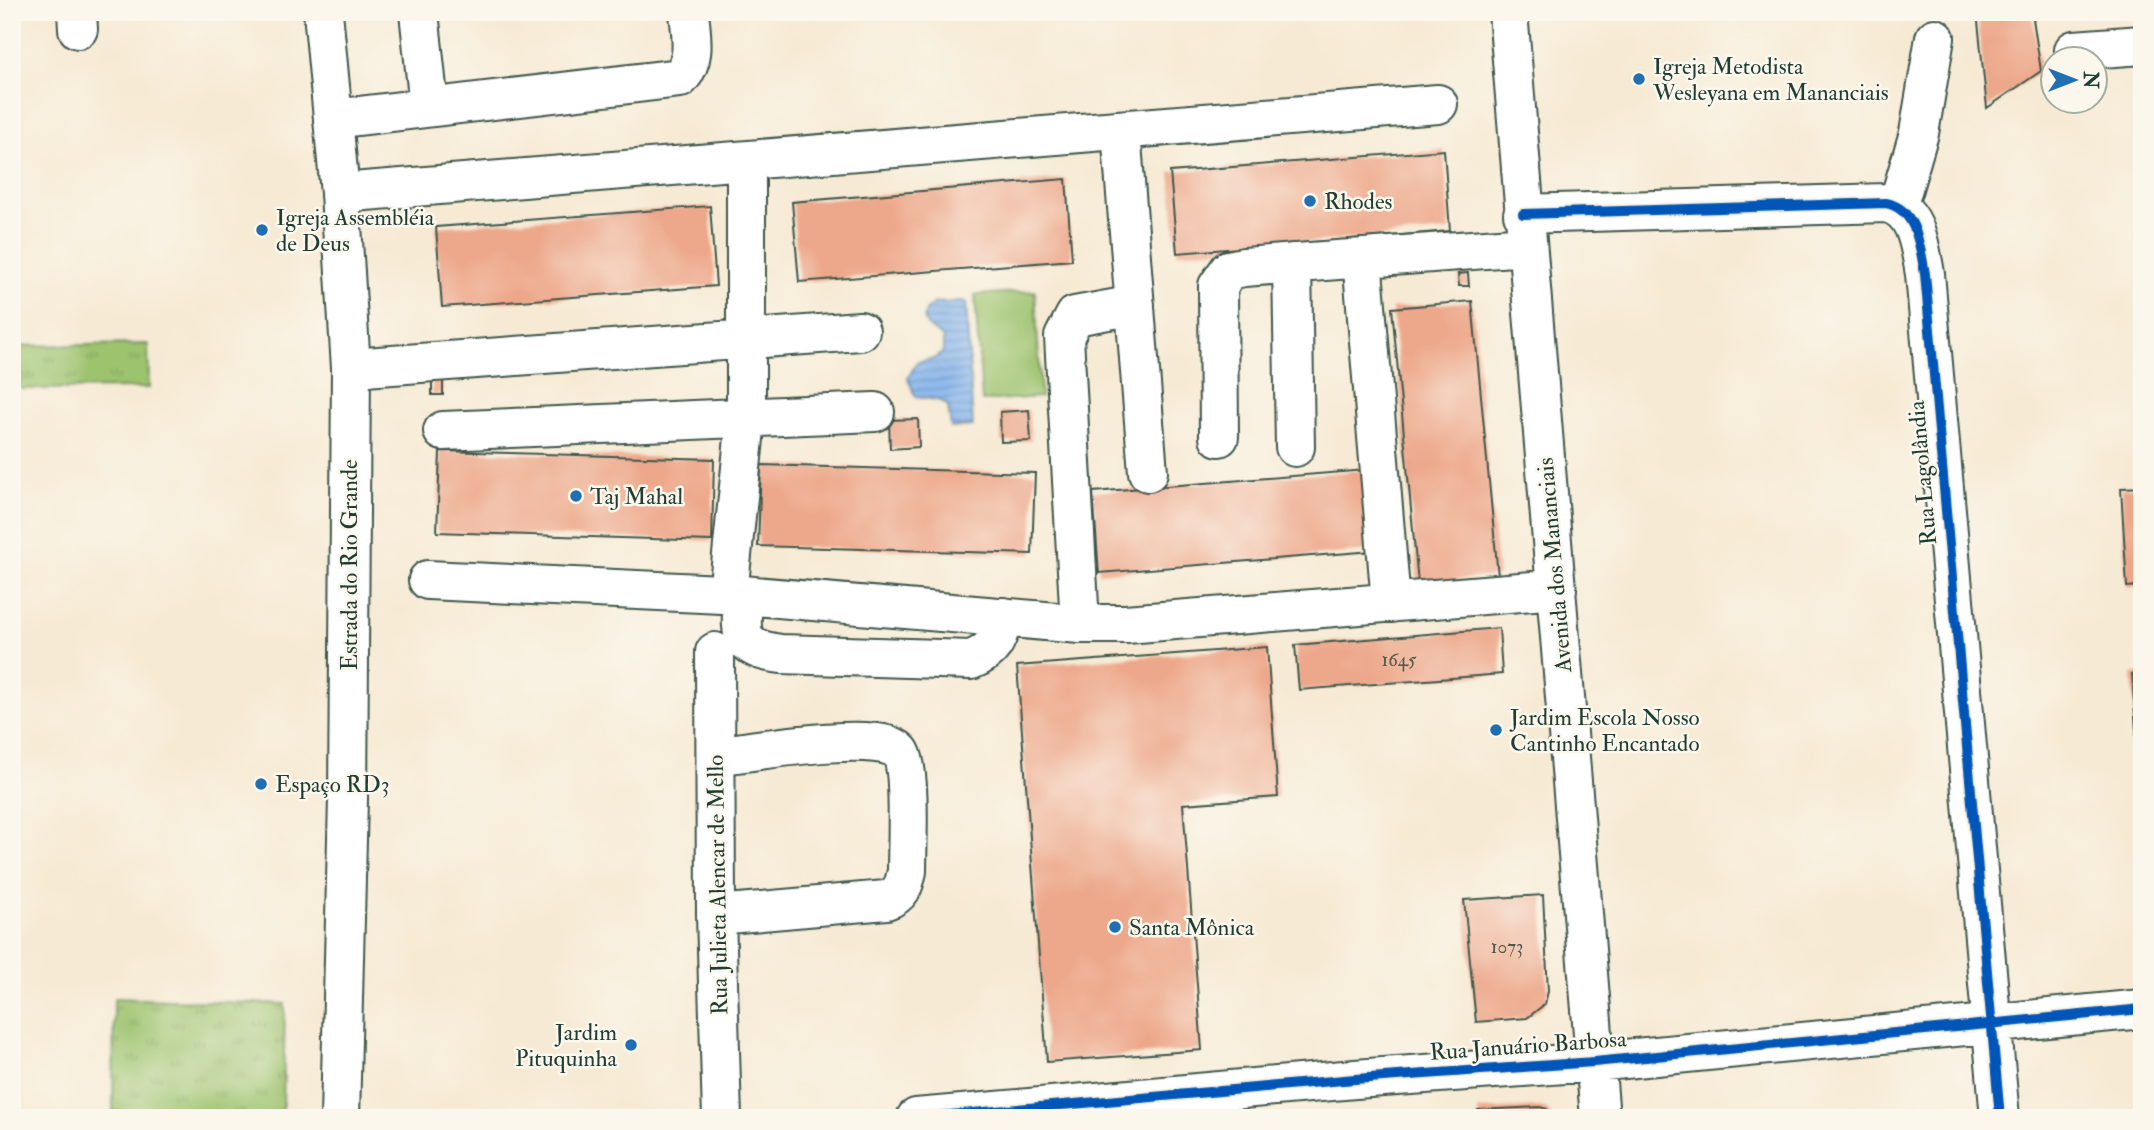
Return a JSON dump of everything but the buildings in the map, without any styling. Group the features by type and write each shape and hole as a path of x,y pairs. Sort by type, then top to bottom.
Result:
{"street":[{"name":"Estrada do Rio Grande","path":"323,12 340,193 351,369 348,799 340,1118"},
{"path":"419,12 429,107"},
{"path":"333,119 643,85 680,78 690,64 693,48 690,12"},
{"name":"Avenida dos Mananciais","path":"1508,12 1600,1118"},
{"path":"1219,437 1218,286 1229,270 1362,258 1525,230 1840,203 1898,205 1919,133 1935,38"},
{"path":"2108,48 2142,45"},
{"path":"340,193 1438,104"},
{"path":"1121,131 1148,472"},
{"path":"746,162 746,419 735,595 744,641 760,651 780,654 971,660 984,655 995,645 1004,617"},
{"name":"Rua Lagolândia","path":"1898,205 1918,236 1925,274 2000,1118"},
{"path":"1362,258 1391,603"},
{"path":"1292,263 1295,447"},
{"path":"1080,624 1064,337 1074,316 1135,305"},
{"path":"351,369 860,331"},
{"path":"443,431 875,412"},
{"path":"428,580 735,595 1080,624 1126,624 1557,589"},
{"name":"Rua Julieta Alencar de Mello","path":"715,652 716,915 722,1118"},
{"path":"716,756 862,740 890,743 897,747 904,766 907,872 903,887 895,897 886,900 716,915"},
{"name":"Rua Januário Barbosa","path":"916,1118 1594,1062 2142,1009"}],"green space":[{"path":"1035,291 1041,397 982,401 975,295"},
{"path":"148,344 149,388 20,389 19,346"},
{"path":"114,998 285,1004 283,1111 280,1118 113,1118"}],"water":[{"path":"966,302 973,426 951,428 948,406 941,401 915,396 908,378 917,362 936,358 943,352 943,338 925,323 927,309 935,303"}],"cycle path":[{"path":"1523,214 1886,203 1896,207 1911,221 1919,241 1925,274 2000,1118"},
{"path":"916,1118 1355,1079 1594,1062 2142,1009"}],"place":[{"name":"Igreja Metodista Wesleyana em Mananciais","path":"1639,79"},
{"name":"Rhodes","path":"1310,201"},
{"name":"Igreja Assembléia de Deus","path":"262,230"},
{"name":"Taj Mahal","path":"576,496"},
{"name":"Jardim Escola Nosso Cantinho Encantado","path":"1496,730"},
{"name":"Espaço RD3","path":"261,784"},
{"name":"Santa Mônica","path":"1115,927"},
{"name":"Jardim Pituquinha","path":"631,1045"}]}
